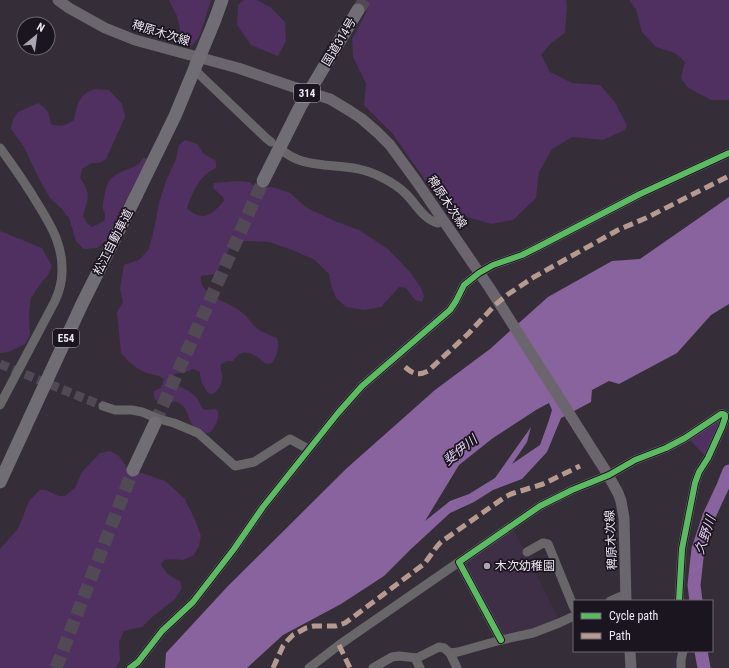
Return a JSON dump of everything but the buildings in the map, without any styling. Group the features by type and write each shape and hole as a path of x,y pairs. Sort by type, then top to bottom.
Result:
{"highway":[{"name":"松江自動車道","path":"0,482 82,304 175,116 222,0"},
{"name":"国道314号","path":"263,181 308,92 358,10"},
{"path":"132,470 155,423"}],"main road":[{"name":"稗原木次線","path":"58,0 69,8 105,28 135,40 238,68 330,99 350,110 362,119 390,145 402,160 489,287 608,474 621,501 624,518 626,548 626,598"},
{"path":"630,652 631,668"}],"street":[{"path":"195,57 194,65 196,70 271,142"},
{"path":"0,148 30,190 53,229 59,244 62,260 60,288 56,301 0,405"},
{"path":"283,151 301,161 363,169 384,178 405,193 431,220 438,223 443,220"},
{"path":"130,668 138,662 162,631 193,602 234,549 263,507 338,413 362,386 450,310 464,285 479,273 493,265 522,255 640,194 729,153"},
{"path":"103,406 115,410 132,410 142,412 198,433 235,466 254,462 290,439 308,449"},
{"path":"309,668 540,506 635,460 666,448 723,414 726,418 695,483 682,549 680,600"},
{"path":"527,552 543,543 548,544 573,606"},
{"path":"459,562 501,640"},
{"path":"615,600 626,598"},
{"path":"450,653 533,633 573,616"},
{"path":"373,668 394,656 415,658 439,647 444,648 450,653 457,668"},
{"path":"681,668 683,652"},
{"path":"415,658 420,668"}],"shaded area":[{"path":"169,0 211,0 199,37 192,46 183,42 177,16"},
{"path":"244,0 257,0 270,7 285,22 286,41 278,56 251,45 237,25 238,5"},
{"path":"356,0 566,0 565,33 551,43 541,55 550,72 572,83 600,85 614,101 627,125 625,130 603,140 572,137 552,149 539,172 536,198 513,220 491,224 468,217 440,201 392,133 364,105 366,83 353,57 352,39 367,11"},
{"path":"629,0 729,0 729,100 711,100 687,87 681,78 685,62 675,53 656,47 642,32 636,9"},
{"path":"95,89 109,90 122,104 125,117 106,159 99,163 91,163 82,169 80,178 88,193 83,216 87,223 92,227 104,221 105,216 103,206 109,181 119,173 138,165 143,158 148,158 119,213 108,239 97,248 84,249 76,241 69,218 50,198 24,147 11,129 13,119 18,112 38,103 48,112 51,124 60,126 68,124 74,120 82,97"},
{"path":"185,140 197,144 204,154 216,161 216,168 207,173 196,186 187,208 196,215 202,216 209,214 223,202 223,197 213,188 214,183 237,181 250,182 252,185 276,188 290,193 307,208 337,222 359,230 388,249 410,272 421,288 424,296 422,302 415,300 406,288 399,287 381,307 364,310 346,307 336,298 329,274 315,260 269,242 247,241 232,243 215,274 201,276 201,283 209,293 240,311 257,329 277,338 278,348 277,354 272,363 266,364 250,353 243,353 237,356 233,361 227,361 221,364 221,382 218,390 213,394 208,393 205,388 201,380 200,372 193,369 176,373 173,376 172,380 193,394 199,401 201,407 205,410 215,409 218,411 218,420 216,425 211,432 208,433 199,431 195,427 182,405 173,402 156,400 154,397 154,391 161,388 164,379 159,376 146,373 137,368 121,353 117,312 123,302 120,289 124,265 139,260 149,249 159,203 166,181 176,159 179,145"},
{"path":"0,231 42,248 52,266 48,275 31,298 29,313 30,335 25,344 8,352 0,353"},
{"path":"719,420 719,424 705,456 688,438"},
{"path":"110,451 119,456 127,468 165,481 185,499 201,536 199,546 194,555 183,560 164,560 161,564 164,570 180,581 182,588 175,599 142,627 124,631 119,642 120,660 116,668 0,668 0,549 18,529 29,501 40,490 46,490 59,496 65,496 75,488 82,472 100,453"},
{"path":"512,526 559,619 537,627 502,635 464,562"}],"water":[{"name":"斐伊川","path":"729,197 729,304 711,315 677,353 619,384 609,381 592,390 591,402 561,418 547,452 522,479 493,490 474,502 450,513 384,576 341,604 283,635 247,668 165,668 166,653 228,586 347,468 435,390 490,349 548,297 612,261 640,259","holes":["549,403 552,410 540,445 512,464 527,442 531,427 495,478 469,494 450,501 425,521 459,465 493,438 536,410"]}],"waterway":[{"name":"久野川","path":"696,600 694,585 698,549 709,516 729,471"},
{"name":"久野川","path":"701,652 704,668"}],"tunnel":[{"path":"358,10 365,0"},
{"path":"155,423 263,181"},
{"path":"0,364 103,406"},
{"path":"56,668 133,470"}],"marked path":[{"path":"405,367 416,374 428,371 468,334 495,305 534,277 618,230 646,218 729,176"},
{"path":"273,668 283,646 293,635 306,628 314,626 336,626 345,623 424,564 441,542 505,497 543,484 580,466"},
{"path":"339,645 350,668"}],"cycle path":[{"path":"130,668 138,662 162,631 193,602 234,549 263,507 338,413 362,386 450,310 464,285 479,273 493,265 522,255 640,194 729,153"},
{"path":"501,640 459,562 540,506 572,490 609,475 635,460 666,448 723,414 725,415 725,418 722,427 695,483 682,549 679,600"}],"place":[{"name":"木次幼稚園","path":"487,566"}]}
